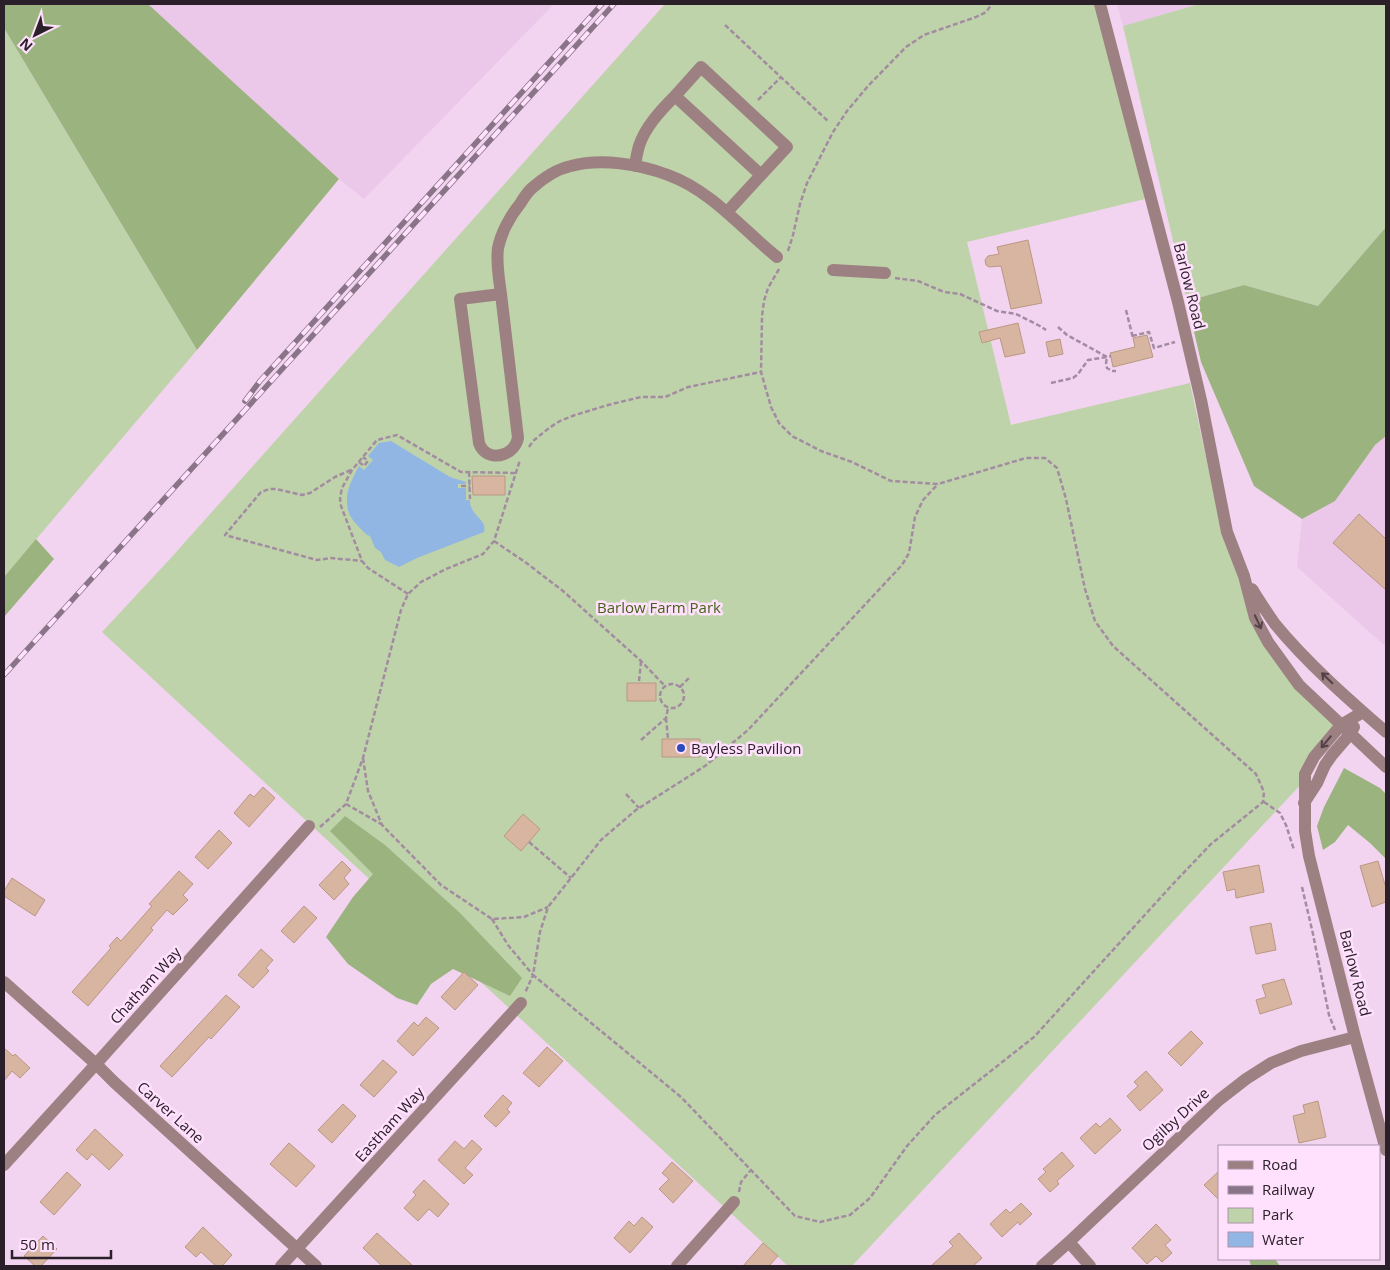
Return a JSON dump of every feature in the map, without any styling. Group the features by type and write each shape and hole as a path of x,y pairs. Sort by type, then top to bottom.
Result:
{"street":[{"name":"Barlow Road","path":"1100,4 1201,400 1227,532 1244,576 1255,618 1268,642 1299,685 1345,729"},
{"path":"635,166 639,145 648,127 701,67 787,147 727,212"},
{"path":"675,96 761,176"},
{"path":"501,294 460,299 478,443 483,450 491,455 498,456 504,455 511,450 517,443 518,438 501,294 498,273 498,248 515,210 530,190 547,176 569,166 589,162 635,166 669,175 698,189 781,260"},
{"path":"833,270 884,273"},
{"name":"Barlow Road","path":"1244,576 1274,623 1297,649 1363,712 1314,757 1305,774 1305,831 1309,856 1386,1150"},
{"path":"1363,712 1386,732"},
{"path":"1345,729 1386,767"},
{"name":"Chatham Way","path":"4,1164 309,826"},
{"name":"Carver Lane","path":"4,982 316,1266"},
{"name":"Eastham Way","path":"281,1266 521,1003"},
{"name":"Ogilby Drive","path":"1042,1266 1219,1100 1246,1079 1271,1063 1301,1051 1355,1037"},
{"path":"677,1266 734,1202"},
{"path":"1069,1242 1090,1266"}],"path":[{"path":"992,4 986,12 976,18 924,35 906,47 868,86 847,111 833,132 807,183 793,235 768,288 764,301 761,372 771,407 779,423 792,436 821,451 852,462 891,481 938,484 1026,458 1045,458 1057,468 1066,499 1085,589 1095,621 1114,646 1256,774 1264,792 1264,802"},
{"path":"725,25 829,122"},
{"path":"758,100 781,77"},
{"path":"884,273 894,277 918,281 944,292 960,294 997,311 1016,314 1046,330"},
{"path":"1126,310 1133,337 1149,332 1152,348 1186,339"},
{"path":"1058,327 1067,335 1109,356"},
{"path":"1109,356 1106,363 1108,368 1116,371"},
{"path":"1051,383 1073,378 1088,360 1109,356"},
{"path":"525,452 533,441 549,428 560,421 576,415 641,397 664,397 688,387 761,372"},
{"path":"408,594 362,562 341,506 342,488 352,470 377,440 397,435 461,472 516,473"},
{"path":"309,826 321,827 346,804 363,758 401,610 408,594 421,582 446,569 483,554 494,541 522,456"},
{"path":"359,462 364,466 368,461 363,457"},
{"path":"352,470 335,477 310,493 302,495 276,489 262,492 225,535 317,560 331,558 362,562"},
{"path":"469,472 470,499"},
{"path":"521,1003 533,975 540,932 548,907 601,840 639,808 705,766 748,730 902,565 909,553 915,517 923,500 938,484"},
{"path":"460,486 470,486"},
{"path":"494,541 563,591 641,661 665,686"},
{"path":"639,681 641,661"},
{"path":"680,687 690,677"},
{"path":"673,684 680,687 684,694 682,701 674,708 668,707 661,701 660,692 665,686 673,684"},
{"path":"668,707 666,718 668,739"},
{"path":"641,740 666,718"},
{"path":"363,758 368,791 382,825"},
{"path":"626,794 639,808"},
{"path":"1264,802 1280,813 1286,825 1295,855"},
{"path":"346,804 382,825 441,885 492,919 508,945 533,975 681,1097 795,1216 820,1222 850,1215 870,1198 907,1146 935,1115 1034,1037 1211,844 1264,802"},
{"path":"529,842 571,878"},
{"path":"1300,879 1329,1015 1339,1041"},
{"path":"492,919 524,917 548,907"},
{"path":"734,1202 739,1193 741,1182 751,1171"}],"shaded area":[{"path":"148,4 554,4 364,199 339,179"},
{"path":"1117,4 1199,4 1123,26"},
{"path":"1386,436 1386,647 1297,567 1302,519 1335,501 1375,445"}],"green space":[{"path":"4,4 148,4 339,179 197,350 4,28"},
{"name":"Barlow Farm Park","path":"665,4 1095,4 1145,199 967,242 1011,425 1190,383 1223,536 1253,621 1341,725 1304,781 852,1266 788,1266 102,632 169,560"},
{"path":"1199,4 1386,4 1386,227 1318,306 1244,285 1187,301 1123,26"},
{"path":"4,28 197,350 4,577"},
{"path":"1386,227 1386,436 1375,445 1335,501 1302,519 1254,486 1201,362 1187,301 1244,285 1318,306"},
{"path":"36,539 54,559 4,617 4,577"},
{"path":"1344,768 1380,788 1386,794 1386,859 1348,825 1335,842 1323,850 1317,826 1324,807"},
{"path":"345,816 385,845 460,913 522,978 510,996 453,969 431,984 417,1005 397,998 348,964 326,937 353,897 373,874 330,831"},
{"path":"1249,1260 1276,1260 1280,1266 1251,1266"}],"water":[{"path":"391,441 450,477 466,482 466,484 458,484 458,488 466,488 466,500 470,500 473,510 485,528 484,532 399,567 385,560 381,552 375,548 370,536 352,519 347,506 347,494 359,466 364,470 373,460 368,456 379,443"}],"building":[{"path":"1028,240 1042,303 1011,309 1001,266 989,267 986,265 985,260 988,256 999,254 997,247"},
{"path":"1018,323 1025,353 1005,357 1000,338 982,343 979,332"},
{"path":"1147,335 1153,357 1113,367 1110,353 1135,347 1133,338"},
{"path":"1060,339 1063,354 1049,357 1046,342"},
{"path":"472,476 505,476 505,495 473,495"},
{"path":"1359,514 1386,539 1386,590 1333,543"},
{"path":"627,683 656,683 656,701 627,701"},
{"name":"Bayless Pavilion","path":"662,739 700,739 700,757 662,757"},
{"path":"263,787 275,798 249,827 234,813 250,794 254,797"},
{"path":"523,814 540,829 521,851 504,836"},
{"path":"219,830 232,843 208,869 195,857"},
{"path":"342,861 351,870 344,878 349,884 334,900 319,885"},
{"path":"1378,861 1386,888 1386,902 1372,907 1360,866"},
{"path":"1259,865 1264,892 1236,898 1235,889 1227,891 1223,872"},
{"path":"179,871 193,884 183,895 188,900 173,915 167,910 151,928 153,930 88,1006 72,992 111,948 109,946 117,937 121,941 152,906 149,904"},
{"path":"12,878 45,900 35,916 4,896 4,891"},
{"path":"304,906 317,918 294,943 281,931"},
{"path":"1271,923 1276,950 1256,954 1250,927"},
{"path":"261,949 273,960 266,968 269,971 253,988 238,975"},
{"path":"464,972 478,985 455,1010 441,997"},
{"path":"1284,979 1292,1004 1260,1014 1256,1000 1266,997 1262,985"},
{"path":"226,995 240,1007 172,1077 160,1066"},
{"path":"426,1017 439,1028 413,1056 397,1041 414,1022 418,1026"},
{"path":"1191,1031 1203,1043 1181,1066 1168,1053"},
{"path":"547,1047 563,1061 539,1087 523,1073"},
{"path":"4,1048 13,1056 15,1054 30,1068 20,1078 12,1071 4,1081"},
{"path":"383,1060 397,1072 374,1097 360,1085"},
{"path":"1146,1071 1163,1090 1140,1111 1127,1096 1138,1086 1134,1082"},
{"path":"503,1095 512,1103 507,1109 510,1112 496,1127 484,1116"},
{"path":"1318,1101 1326,1137 1299,1143 1293,1116 1305,1113 1303,1105"},
{"path":"343,1104 356,1116 332,1143 318,1130"},
{"path":"1110,1118 1121,1130 1095,1154 1080,1138 1096,1123 1100,1127"},
{"path":"95,1129 123,1155 109,1170 92,1154 87,1160 76,1150"},
{"path":"472,1140 482,1149 465,1168 473,1175 464,1184 438,1160 455,1141 464,1149"},
{"path":"289,1143 315,1166 296,1187 270,1164"},
{"path":"1062,1152 1074,1166 1057,1181 1059,1184 1050,1192 1038,1179 1046,1172 1043,1169"},
{"path":"672,1162 693,1181 673,1203 659,1189 669,1179 662,1173"},
{"path":"67,1172 81,1185 54,1215 40,1202"},
{"path":"1218,1172 1218,1199 1204,1185"},
{"path":"424,1180 449,1204 438,1217 429,1209 418,1221 404,1208 416,1195 413,1192"},
{"path":"1021,1203 1032,1214 1020,1225 1018,1222 1002,1237 990,1224 1006,1209 1010,1213"},
{"path":"642,1217 653,1227 630,1253 614,1238 629,1221 634,1226"},
{"path":"1156,1224 1171,1240 1165,1245 1172,1253 1162,1262 1156,1256 1147,1264 1132,1248"},
{"path":"203,1227 232,1255 222,1266 216,1266 201,1252 196,1257 185,1247"},
{"path":"377,1233 413,1266 382,1266 363,1248"},
{"path":"959,1233 982,1258 973,1266 931,1266 953,1246 949,1242"},
{"path":"43,1236 57,1249 41,1266 35,1266 24,1256"},
{"path":"763,1243 778,1256 769,1266 743,1266"}],"railway":[{"path":"245,401 260,381 602,4"},
{"path":"4,675 614,4"}],"place":[{"name":"Bayless Pavilion","path":"681,748"}]}
